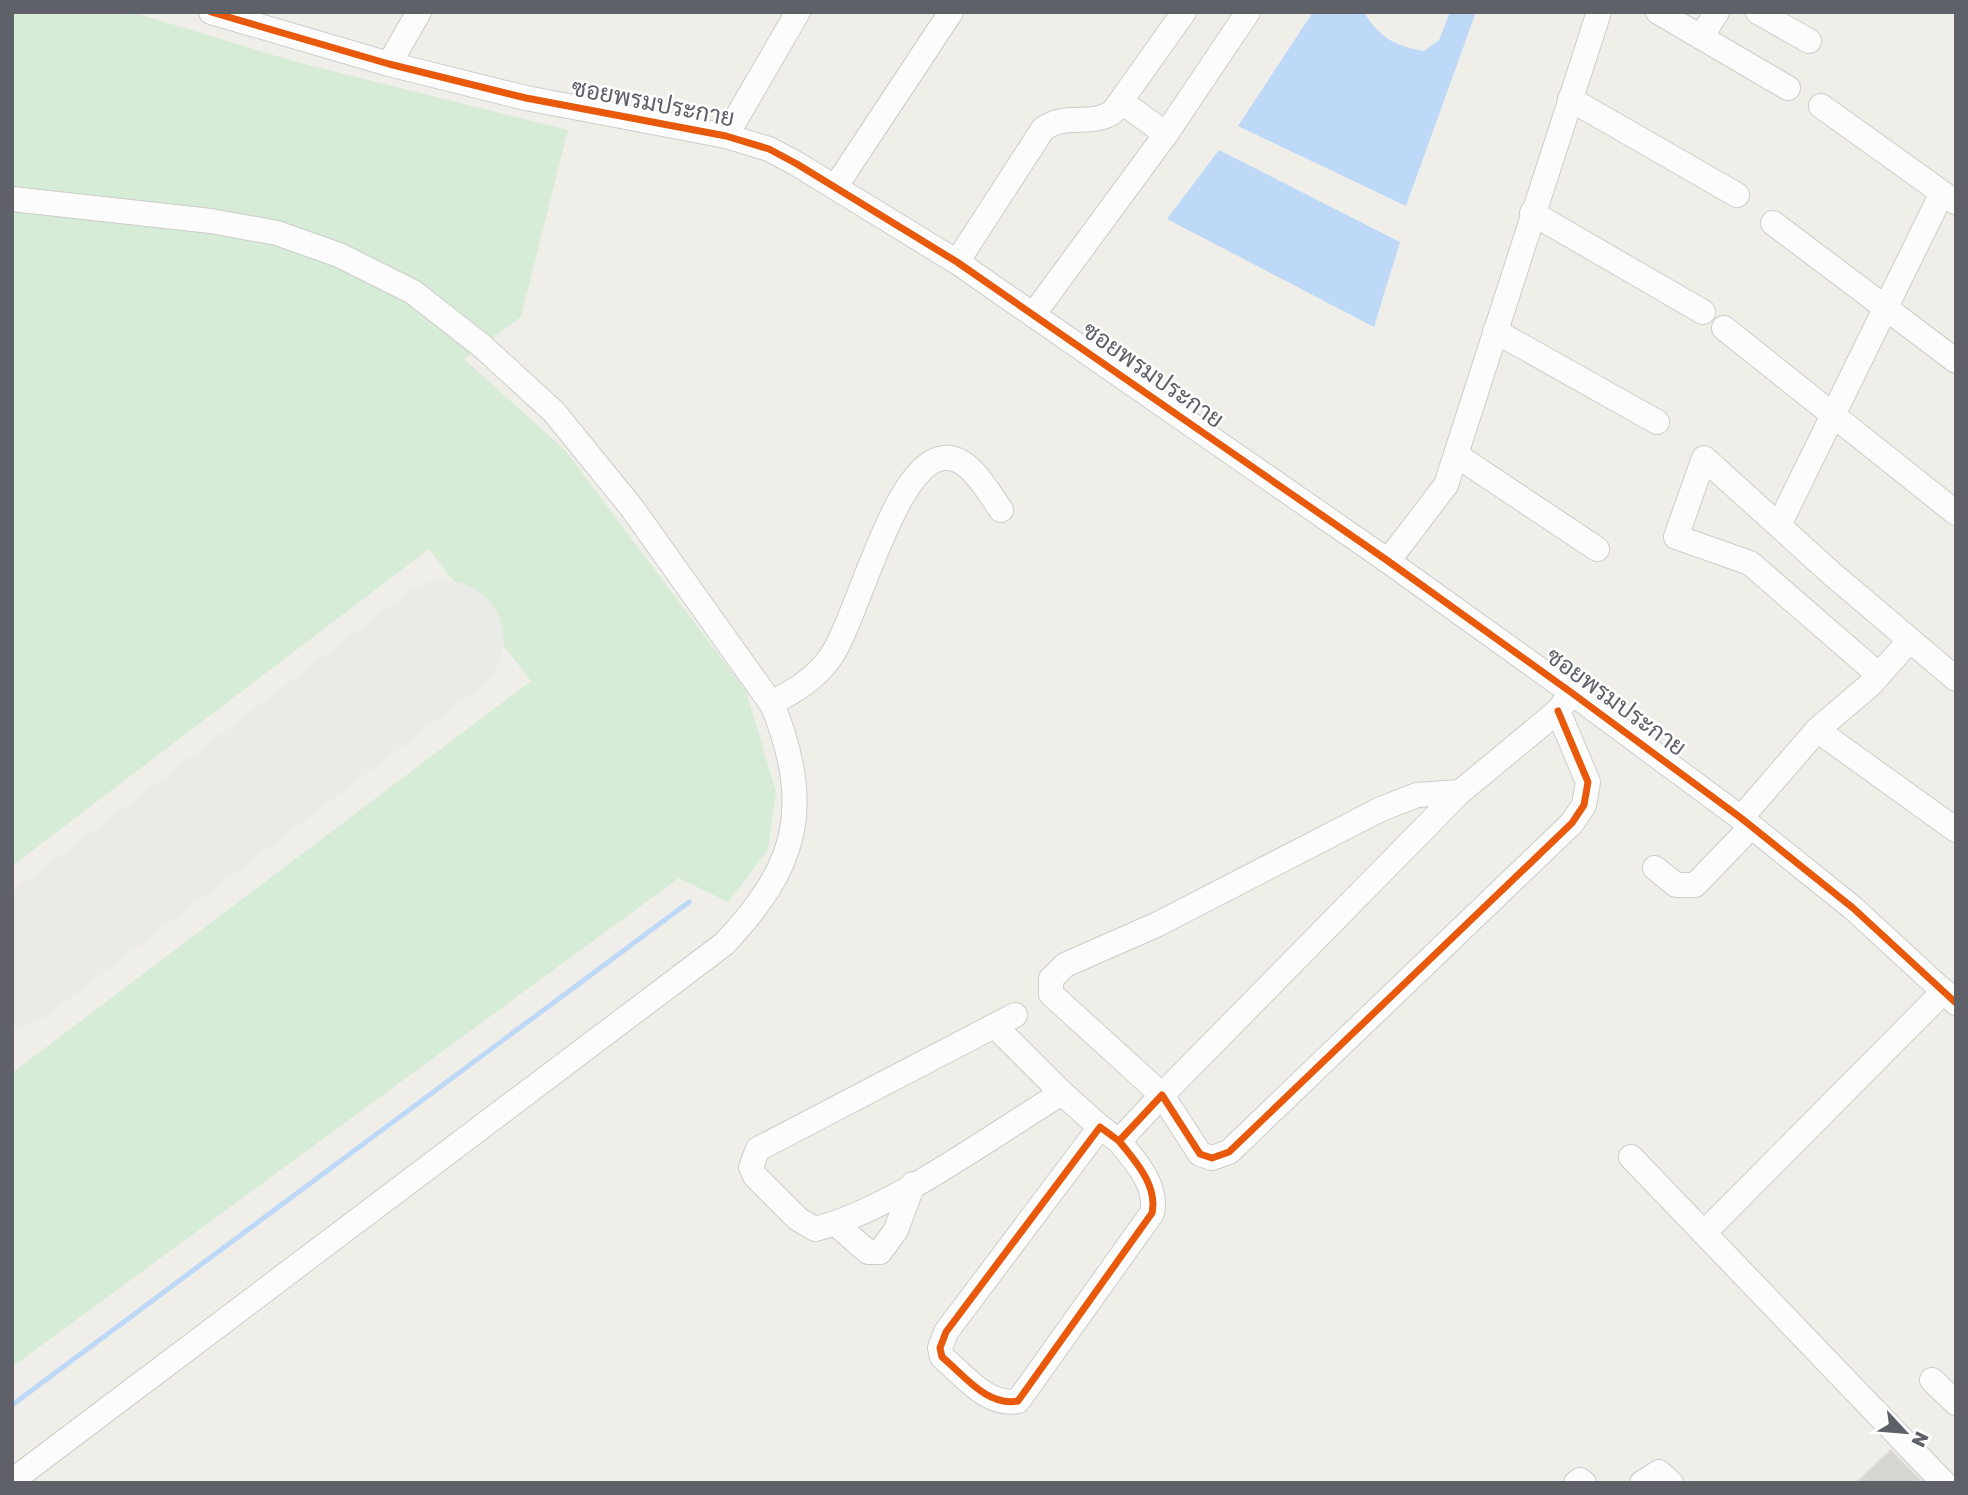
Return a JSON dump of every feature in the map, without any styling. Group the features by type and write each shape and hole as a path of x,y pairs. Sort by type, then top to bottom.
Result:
{"street":[{"name":"ซอยพรมประกาย","path":"211,12 237,16 389,64 526,98 726,135 769,149 957,262 1388,561 1565,702 1746,823 1853,908 1950,997"},
{"path":"389,64 419,12"},
{"path":"726,135 798,12"},
{"path":"836,187 951,12"},
{"path":"957,262 1044,129 1054,121 1066,118 1104,118 1122,102 1184,12"},
{"path":"1032,315 1166,134 1248,12"},
{"path":"1388,561 1446,485 1532,213 1600,12"},
{"path":"1658,12 1788,88"},
{"path":"1701,37 1717,12"},
{"path":"1758,12 1809,41"},
{"path":"1570,99 1737,195"},
{"path":"1122,102 1166,134"},
{"path":"1779,526 1887,309 1949,198 1821,106"},
{"path":"12,200 211,221 277,233 340,255 413,292 482,346 554,412 632,508 771,703 786,740 795,776 790,846 776,878 753,913 724,944 12,1481"},
{"path":"1532,213 1703,312"},
{"path":"1773,223 1956,361"},
{"path":"1724,328 1956,513"},
{"path":"1495,331 1657,422"},
{"path":"1456,455 1597,549"},
{"path":"771,703 817,674 830,657 843,636 893,513 911,481 924,466 944,458 960,462 975,474 1001,510"},
{"path":"1879,675 1750,563 1676,537 1704,458 1956,678"},
{"path":"1655,868 1676,885 1695,884 1817,730 1879,675 1910,640"},
{"path":"1062,1093 913,1184 836,1224 815,1229 797,1219 755,1176 751,1167 758,1149 1005,1020 1062,1093 1110,1134 1141,1168 1153,1193 1152,1213 1018,1401 1001,1402 990,1398 942,1357 940,1348 946,1332 1110,1134 1162,1095 1460,792 1565,702 1588,782 1584,806 1572,823 1229,1152 1212,1158 1200,1154 1162,1095 1051,994 1051,979 1057,970 1156,925 1391,804 1418,795 1460,792"},
{"path":"1817,730 1956,830"},
{"path":"1704,1233 1950,997"},
{"path":"1631,1157 1944,1483"},
{"path":"836,1224 868,1252 880,1252 896,1230 913,1184"},
{"path":"1932,1380 1956,1403"},
{"path":"1642,1483 1659,1472 1671,1483"},
{"path":"1576,1483 1580,1480 1584,1483"}],"green space":[{"path":"12,12 132,12 293,61 568,130 521,317 464,359 565,450 746,691 776,792 768,850 728,902 679,878 12,1367 12,1073 531,681 429,549 12,866"}],"water":[{"path":"1313,12 1364,12 1375,28 1389,39 1405,47 1424,51 1439,40 1450,12 1476,12 1406,206 1238,126"},
{"path":"1219,150 1400,242 1374,327 1167,219"}],"building":[{"path":"1891,1450 1923,1483 1856,1483"}],"waterway":[{"path":"12,1405 689,902"}],"runway":[{"path":"12,967 444,640"}],"cycle path":[{"path":"211,12 389,64 526,98 726,136 769,149 797,164 957,262 1388,561 1572,693 1741,818 1853,908 1956,1003"},
{"path":"1119,1141 1100,1127 946,1332 940,1348 942,1357 986,1394 1007,1402 1018,1401 1152,1213 1152,1193 1144,1174 1119,1141 1162,1095 1200,1154 1212,1158 1229,1152 1572,823 1584,805 1588,782 1558,711"}]}
